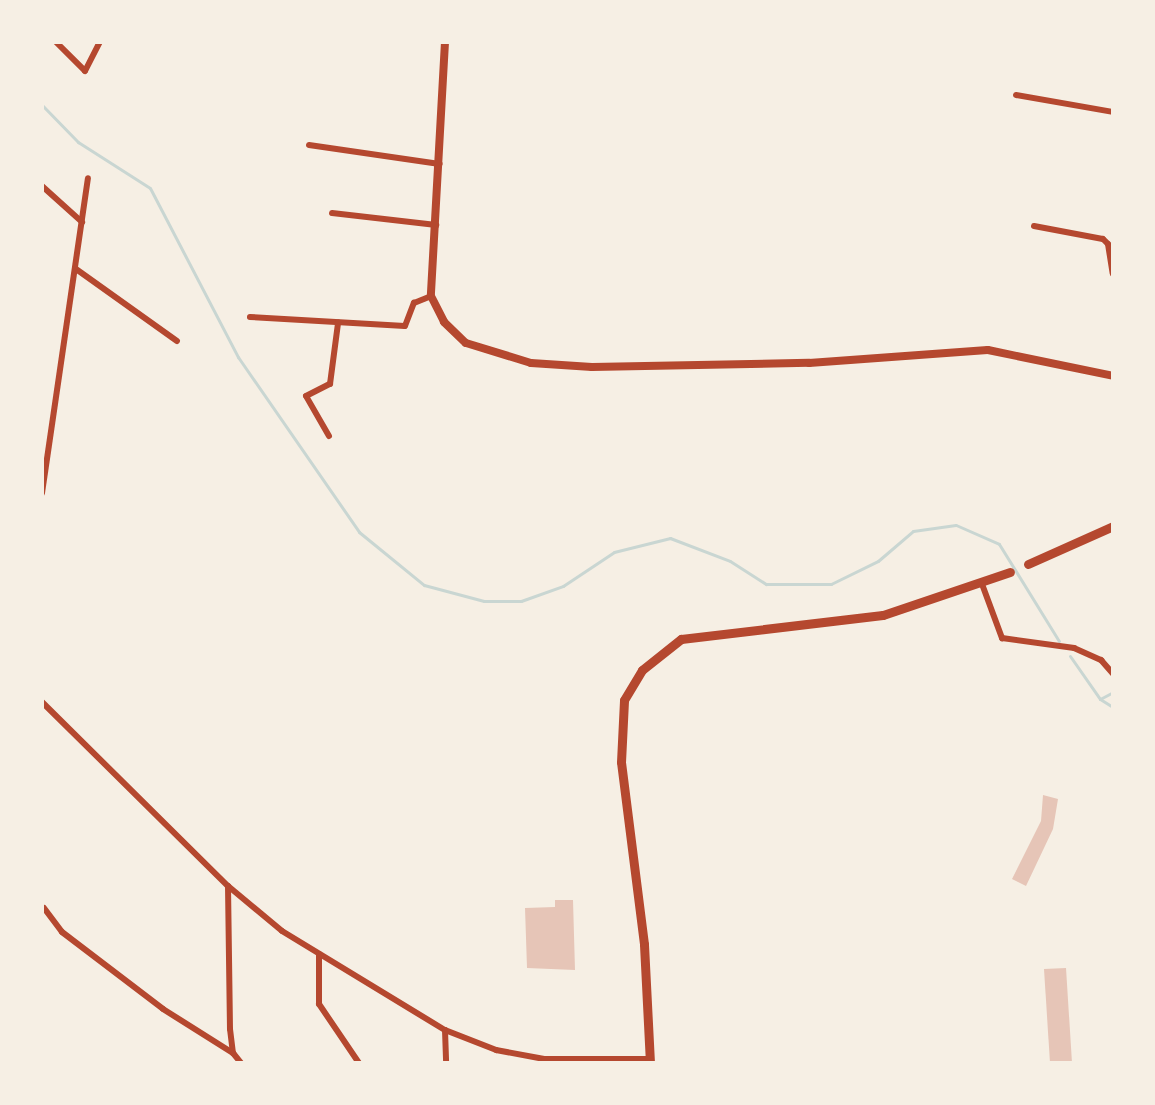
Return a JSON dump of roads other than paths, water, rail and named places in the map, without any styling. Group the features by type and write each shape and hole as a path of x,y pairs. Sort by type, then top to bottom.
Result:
{"main road":[{"path":"1028,564 1113,526"},
{"path":"650,1061 644,944 621,762 624,700 642,670 681,639 883,615 1010,572"}],"street":[{"path":"56,42 85,71 100,42"},
{"path":"445,42 441,164 431,296 444,322 466,343 531,363 592,367 795,363 988,350 1113,376"},
{"path":"1016,95 1113,112"},
{"path":"309,145 441,164"},
{"path":"42,489 88,178"},
{"path":"42,186 82,222"},
{"path":"332,213 436,225"},
{"path":"1034,226 1103,239 1108,244 1113,274"},
{"path":"76,269 177,341"},
{"path":"250,317 405,326 410,308 431,296"},
{"path":"329,436 306,396 330,384 338,323"},
{"path":"1010,572 1028,564"},
{"path":"982,584 1002,638 1090,653 1113,674"},
{"path":"42,702 228,886 319,954 445,1030 496,1050 544,1061 650,1061"},
{"path":"228,886 233,1053"},
{"path":"44,908 62,932 151,1000 233,1053 241,1063"},
{"path":"319,954 319,1004 359,1063"},
{"path":"445,1030 446,1063"}],"waterway":[{"path":"42,105 78,142 150,188 238,357 359,532 424,585 484,601 521,601 563,586 614,552 670,538 730,561 766,584 831,584 878,561 913,531 956,525 999,544 1059,641"},
{"path":"1070,656 1100,699 1113,707"},
{"path":"1100,699 1113,692"}]}
